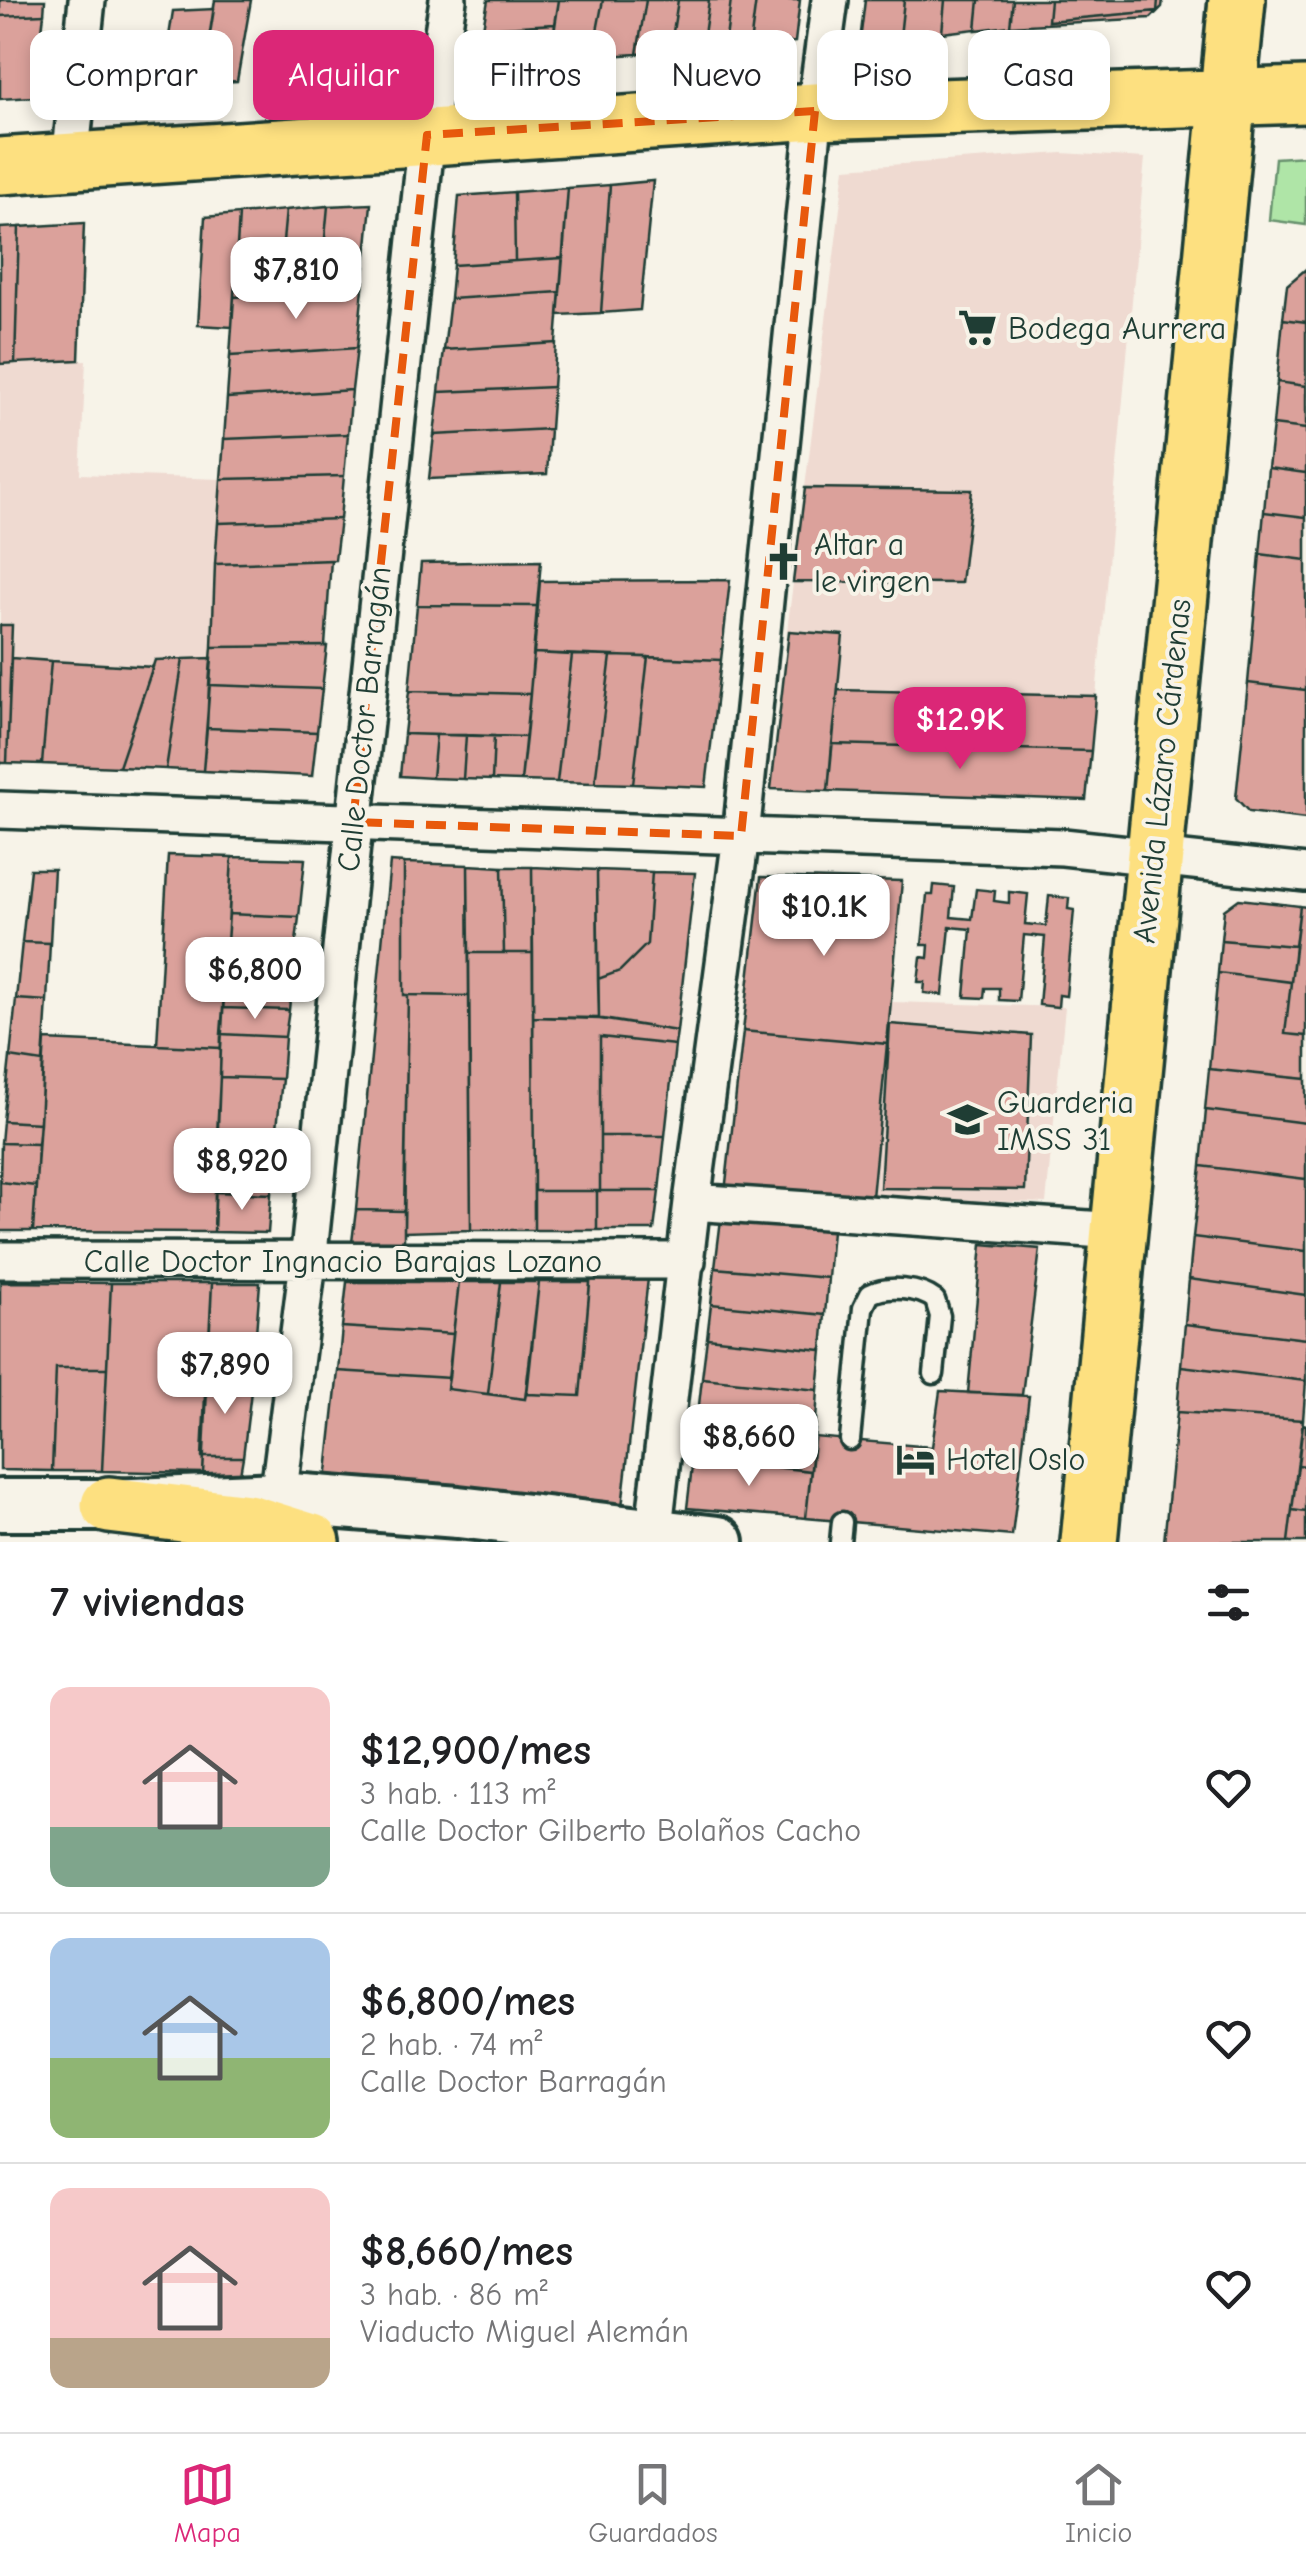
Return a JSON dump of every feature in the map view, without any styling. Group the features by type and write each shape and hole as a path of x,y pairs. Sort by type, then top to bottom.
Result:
{"main road":[{"name":"Avenida Lázaro Cárdenas","path":"1089,1542 1237,0"},
{"path":"0,166 815,111 1306,96"},
{"path":"0,1505 278,1498 458,1512 718,1542"},
{"path":"109,1505 248,1522 312,1542"}],"street":[{"path":"70,161 86,0"},
{"name":"Calle Doctor Barragán","path":"278,1498 308,1262 428,135 448,0"},
{"path":"653,1536 741,836 815,111 830,0"},
{"path":"1,816 353,822 1063,846 1306,873"},
{"path":"692,1202 1118,1232"},
{"name":"Calle Doctor Ingnacio Barajas Lozano","path":"0,1260 687,1261"}],"lane":[{"path":"850,1440 862,1308 870,1294 886,1289 903,1290 921,1292 935,1300 940,1316 934,1374"},
{"path":"840,1542 842,1522"}],"highlighted area":[{"path":"815,111 741,836 353,822 427,135"}],"shaded area":[{"name":"Bodega Aurrera","path":"1062,153 1145,158 1096,696 838,690 842,635 787,631 845,168"},
{"path":"86,360 80,474 221,479 212,658 153,667 11,658 12,626 0,625 0,364"},
{"name":"Guarderia IMSS 31","path":"891,1002 1065,1007 1046,1203 872,1197"}],"green space":[{"path":"1306,156 1306,225 1269,220 1275,158"}],"building":[{"path":"0,0 45,0 44,14 0,16"},
{"path":"215,0 251,0 237,81 233,81 233,30 210,30"},
{"path":"488,0 559,0 555,24 483,28"},
{"path":"559,0 603,0 597,30 554,30"},
{"path":"603,0 646,0 641,30 636,30 636,54 616,55 616,30 597,30"},
{"path":"646,0 678,0 673,30 641,30"},
{"path":"678,0 709,0 705,30 673,30"},
{"path":"709,0 731,0 727,30 705,30"},
{"path":"731,0 756,0 752,30 727,30"},
{"path":"756,0 800,0 796,30 752,30"},
{"path":"865,0 904,0 901,30 861,30"},
{"path":"904,0 945,0 942,30 901,30"},
{"path":"945,0 979,0 976,29 942,30"},
{"path":"979,0 1013,0 1010,26 976,30"},
{"path":"1013,0 1163,0 1162,7 1151,18 1010,26"},
{"path":"1050,0 1158,0 1157,11 1048,21"},
{"path":"214,9 211,30 170,30 173,11"},
{"path":"44,14 42,30 30,30 30,97 0,99 0,16"},
{"path":"555,24 554,30 483,28"},
{"path":"653,181 640,310 601,313 610,185"},
{"path":"610,185 601,313 558,315 568,188"},
{"path":"568,188 563,258 515,261 514,192"},
{"path":"514,192 515,261 453,265 459,196"},
{"path":"371,204 363,288 320,291 328,206"},
{"path":"328,206 320,291 278,294 286,210"},
{"path":"286,210 278,294 234,297 239,214"},
{"path":"239,214 232,327 198,325 205,217"},
{"path":"84,223 79,360 15,363 19,227"},
{"path":"19,227 15,363 0,364 0,228"},
{"path":"563,258 560,292 450,299 453,265"},
{"path":"1306,269 1306,322 1283,319 1287,285"},
{"path":"363,288 357,348 230,356 234,297"},
{"path":"560,292 556,343 444,350 450,299"},
{"path":"1283,319 1306,322 1306,386 1277,382"},
{"path":"556,343 553,387 439,392 444,350"},
{"path":"357,348 352,390 227,398 230,356"},
{"path":"1277,382 1306,386 1306,429 1273,425"},
{"path":"553,387 550,429 434,435 439,392"},
{"path":"352,390 348,434 224,439 227,398"},
{"path":"1273,425 1306,429 1306,473 1268,468"},
{"path":"550,429 547,474 429,479 434,435"},
{"path":"348,434 344,476 221,479 224,439"},
{"path":"1268,468 1306,473 1306,517 1264,512"},
{"path":"344,476 340,519 218,523 221,479"},
{"path":"805,488 972,490 961,583 793,582"},
{"path":"1264,512 1306,517 1306,560 1260,554"},
{"path":"340,519 335,560 215,564 218,523"},
{"path":"1260,554 1306,560 1306,690 1248,683"},
{"path":"331,560 325,646 212,647 215,564"},
{"path":"541,561 537,606 417,605 421,563"},
{"path":"730,580 721,660 534,653 540,581"},
{"path":"417,605 537,606 530,694 409,691"},
{"path":"0,625 12,625 7,763 0,763"},
{"path":"789,631 843,635 828,791 771,789"},
{"path":"327,646 322,689 209,685 212,647"},
{"path":"534,653 572,655 557,782 521,781"},
{"path":"572,655 611,656 595,783 557,782"},
{"path":"611,656 648,657 633,784 595,783"},
{"path":"648,657 721,660 706,787 633,784"},
{"path":"11,658 51,661 42,764 7,763"},
{"path":"212,658 203,771 166,769 183,659"},
{"path":"183,659 166,769 119,767 155,660"},
{"path":"51,661 153,667 119,767 42,764"},
{"path":"1248,683 1306,690 1306,819 1249,812 1236,798"},
{"path":"209,685 322,689 317,732 207,728"},
{"path":"838,690 1096,696 1091,751 832,744"},
{"path":"409,691 530,694 526,737 404,734"},
{"path":"207,728 317,732 312,776 203,771"},
{"path":"404,734 436,735 432,778 400,776"},
{"path":"436,735 466,735 463,779 432,778"},
{"path":"466,735 494,736 492,780 463,779"},
{"path":"494,736 526,737 521,781 492,780"},
{"path":"832,744 1091,751 1086,800 828,791"},
{"path":"168,855 232,857 221,1048 157,1045"},
{"path":"232,857 305,859 299,917 229,914"},
{"path":"390,862 404,863 404,995 408,995 404,1211 356,1210"},
{"path":"404,863 468,865 469,996 404,995"},
{"path":"468,865 502,867 504,953 469,953"},
{"path":"502,867 532,867 533,953 504,953"},
{"path":"532,867 597,870 599,1019 533,1017"},
{"path":"30,869 54,869 50,943 22,942"},
{"path":"597,870 652,872 647,944 620,971 598,979"},
{"path":"652,872 695,873 677,1031 599,1019 598,979 620,971 647,944"},
{"path":"761,877 902,881 887,1044 743,1031"},
{"path":"934,885 954,887 951,917 972,919 976,889 995,891 994,901 1009,903 1009,892 1028,894 1025,924 1046,926 1049,896 1069,898 1068,909 1074,910 1066,996 1059,995 1058,1007 1039,1005 1045,937 1024,935 1018,1001 999,1000 999,988 985,988 984,998 965,997 971,929 950,927 943,995 924,993 925,982 918,982 921,957 928,958 929,945 922,945 927,895 933,895"},
{"path":"1239,899 1300,906 1295,946 1221,940 1224,910"},
{"path":"1300,906 1306,907 1306,1036 1285,1034"},
{"path":"229,914 299,917 294,960 226,957"},
{"path":"1221,940 1295,946 1291,982 1218,973"},
{"path":"22,942 50,943 47,1001 16,999"},
{"path":"469,953 533,953 534,1230 471,1230"},
{"path":"226,957 294,960 289,1010 223,1008"},
{"path":"1218,973 1291,982 1285,1034 1306,1036 1306,1079 1209,1069"},
{"path":"408,995 469,996 471,1230 404,1232"},
{"path":"16,999 47,1001 43,1062 10,1057"},
{"path":"223,1008 289,1010 285,1037 221,1034"},
{"path":"533,1017 597,1018 677,1031 675,1045 600,1037 600,1191 534,1191"},
{"name":"Guarderia IMSS 31","path":"890,1024 1031,1035 1025,1190 880,1188"},
{"path":"743,1031 887,1044 872,1197 725,1192"},
{"path":"221,1034 285,1037 282,1079 220,1077"},
{"path":"600,1037 675,1045 665,1136 600,1136"},
{"path":"45,1040 221,1048 214,1232 33,1231"},
{"path":"10,1057 43,1062 40,1123 3,1121"},
{"path":"1209,1069 1306,1079 1306,1123 1205,1110"},
{"path":"220,1077 282,1079 276,1138 217,1135"},
{"path":"1206,1110 1306,1123 1306,1179 1201,1166"},
{"path":"3,1121 40,1123 38,1144 1,1143"},
{"path":"217,1135 276,1138 271,1194 215,1192"},
{"path":"600,1136 665,1136 659,1191 600,1191"},
{"path":"1,1143 38,1144 36,1186 0,1182"},
{"path":"1201,1166 1306,1179 1306,1251 1193,1237"},
{"path":"0,1182 36,1186 33,1231 0,1231"},
{"path":"534,1191 597,1191 597,1230 534,1230"},
{"path":"597,1191 659,1191 654,1230 597,1230"},
{"path":"215,1192 271,1194 268,1233 214,1232"},
{"path":"356,1210 404,1211 404,1244 352,1242"},
{"path":"721,1219 832,1230 828,1278 715,1268"},
{"path":"1193,1237 1306,1251 1306,1295 1189,1279"},
{"path":"982,1244 1040,1249 1022,1395 968,1393"},
{"path":"650,1261 622,1507 326,1481 338,1371 449,1378 447,1389 525,1399 526,1394 580,1396 592,1262"},
{"path":"715,1268 828,1278 825,1315 711,1304"},
{"path":"1189,1279 1306,1295 1306,1339 1185,1324"},
{"path":"0,1282 111,1283 107,1368 56,1368 52,1471 0,1470"},
{"path":"347,1282 459,1282 453,1334 342,1327"},
{"path":"459,1282 501,1282 488,1394 447,1389"},
{"path":"501,1282 539,1282 525,1399 488,1394"},
{"path":"539,1282 590,1282 580,1396 527,1394"},
{"path":"111,1283 212,1283 203,1473 102,1471"},
{"path":"212,1283 260,1283 252,1383 207,1375"},
{"path":"711,1304 825,1315 822,1350 707,1338"},
{"path":"1185,1324 1306,1339 1306,1381 1181,1366"},
{"path":"342,1327 453,1334 449,1378 338,1371"},
{"path":"707,1338 822,1350 818,1390 702,1378"},
{"path":"1181,1366 1306,1381 1303,1420 1177,1412"},
{"path":"56,1368 107,1368 102,1471 52,1471"},
{"path":"206,1375 252,1383 243,1457 202,1457"},
{"path":"702,1378 818,1390 816,1420 748,1413 698,1414"},
{"name":"Hotel Oslo","path":"940,1391 1029,1396 1012,1536 806,1518 814,1437 932,1447"},
{"path":"1177,1412 1303,1420 1288,1542 1164,1542"},
{"path":"748,1413 816,1420 811,1471 693,1458 698,1414"},
{"path":"1303,1424 1306,1425 1306,1466 1298,1465"},
{"path":"204,1457 243,1457 240,1474 203,1473"},
{"path":"693,1458 811,1471 806,1518 687,1508"},
{"path":"1298,1465 1306,1466 1306,1512 1292,1510"},
{"path":"1292,1510 1306,1512 1306,1542 1288,1542"}],"place":[{"name":"Bodega Aurrera","path":"978,328"},
{"name":"Altar a le virgen","path":"784,562"},
{"name":"Guarderia IMSS 31","path":"967,1120"},
{"name":"Hotel Oslo","path":"916,1459"}]}
